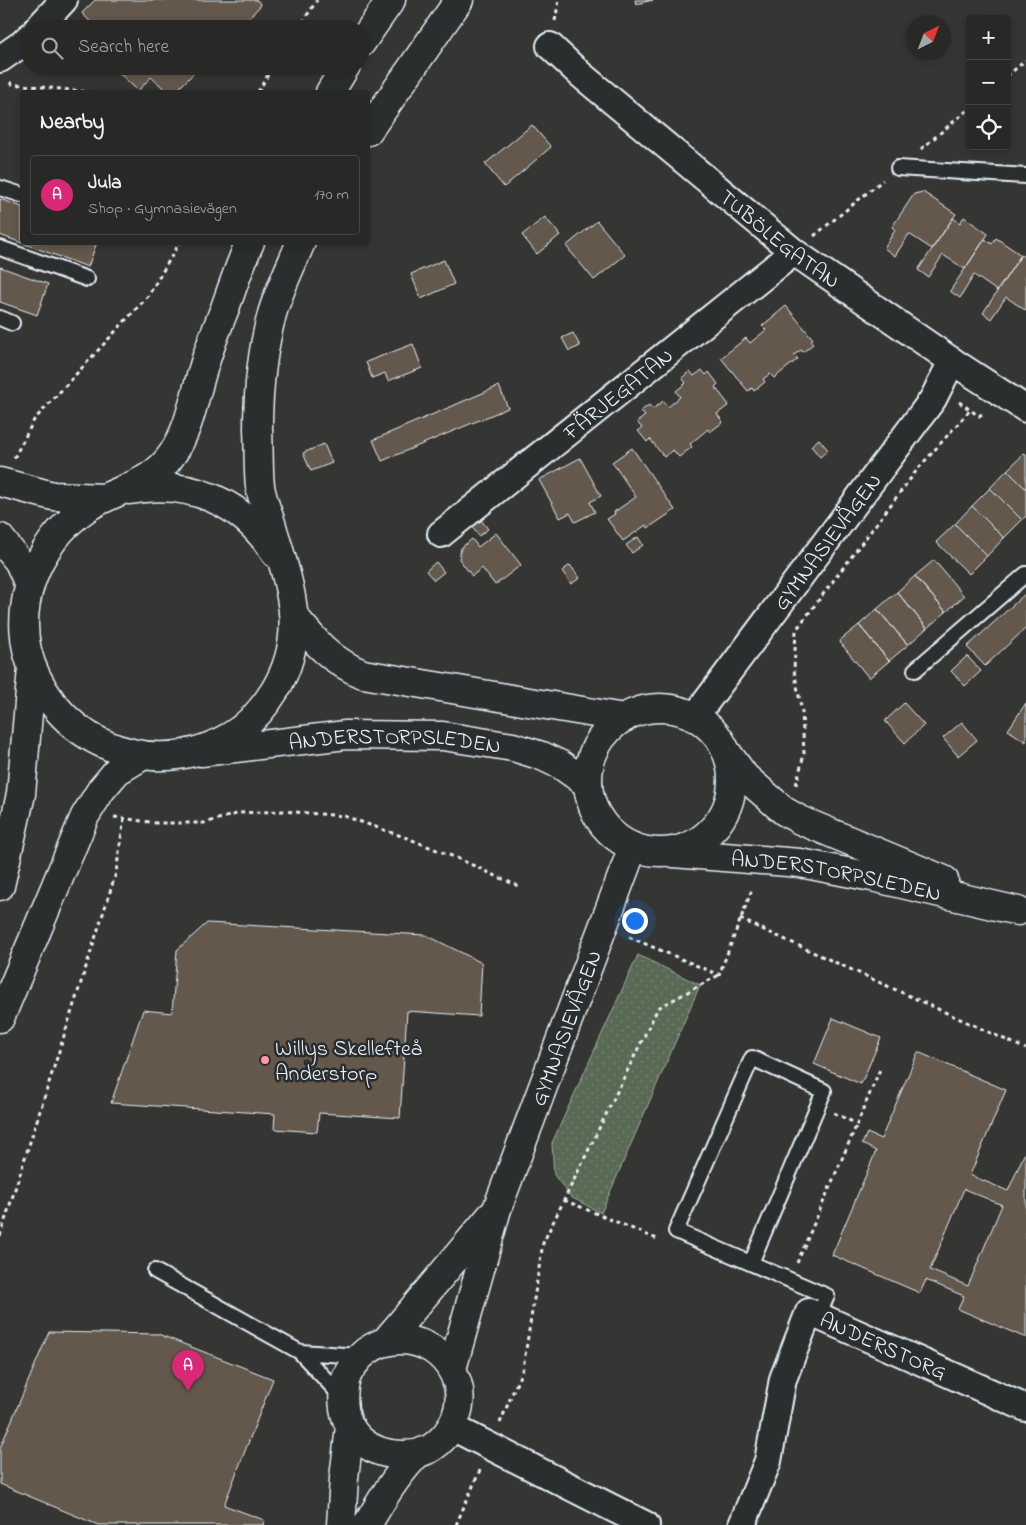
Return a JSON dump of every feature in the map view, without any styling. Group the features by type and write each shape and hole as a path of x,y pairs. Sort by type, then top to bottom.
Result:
{"main road":[{"path":"368,20 372,0"},
{"path":"370,30 391,0"},
{"path":"370,128 459,0"},
{"path":"331,90 340,75"},
{"path":"249,245 203,368 186,428 173,454 162,467 148,478 89,506 67,523 52,540 36,566 29,585 24,615 25,636 32,668 42,690 74,727 93,739 119,750 142,756 165,756 192,752 224,740 237,732 269,701 281,680 288,662 293,638 292,605 260,488 258,424 262,363 273,313 300,245"},
{"path":"6,472 53,496 108,496 144,487 178,488 208,496 231,507 245,518 266,540 279,559 292,605 314,641 345,667 363,674 624,718"},
{"path":"0,538 19,562 29,585"},
{"path":"0,886 20,794 32,668"},
{"path":"658,708 671,709 694,718 706,726 722,744 730,766 731,778 728,802 719,821 704,837 685,848 665,852 643,849 615,837 601,822 589,795 590,762 596,746 612,726 624,718 639,712 658,708"},
{"name":"ANDERSTORPSLEDEN","path":"192,752 346,735 443,736 513,747 542,756 561,765 588,784"},
{"name":"ANDERSTORPSLEDEN","path":"722,744 744,778 784,811 800,820 1022,913"},
{"path":"0,1018 85,816 101,790 117,771 142,756"},
{"name":"ANDERSTORPSLEDEN","path":"643,849 800,863 872,877 1022,913"},
{"name":"GYMNASIEVÄGEN","path":"452,1368 497,1209 643,849"},
{"name":"GYMNASIEVÄGEN","path":"386,1341 497,1209"},
{"path":"401,1339 416,1341 430,1347 442,1356 452,1368 458,1382 460,1398 458,1413 452,1427 443,1439 431,1448 416,1454 401,1456 386,1454 372,1449 350,1427 344,1413 344,1383 350,1369 360,1356 372,1347 386,1341 401,1339"},
{"path":"341,1525 350,1427"},
{"path":"367,1525 386,1493 416,1454"}],"street":[{"path":"45,20 64,0"},
{"name":"TUBÖLEGATAN","path":"550,46 587,80 794,252 952,361 1026,409"},
{"path":"3,69 20,48"},
{"name":"FÄRJEGATAN","path":"441,534 794,252"},
{"name":"GYMNASIEVÄGEN","path":"694,718 933,400 952,361"},
{"name":"ANDERSTORG","path":"742,1525 768,1461 783,1380 809,1312 1026,1408"},
{"path":"452,1427 646,1525"}],"lane":[{"path":"898,168 1026,176"},
{"path":"0,188 20,194"},
{"path":"0,248 87,279"},
{"path":"915,670 1026,574"},
{"path":"751,1263 824,1092 752,1058 676,1231 827,1296 818,1316"},
{"path":"155,1271 300,1352 343,1398"},
{"path":"300,1352 360,1356"}],"path":[{"path":"304,20 317,0"},
{"path":"1011,73 1026,60"},
{"path":"3,69 12,84 70,90"},
{"path":"259,90 268,75"},
{"path":"6,472 34,420 148,296 178,245"},
{"path":"796,787 804,754 802,712 794,670 796,630 916,470 970,410"},
{"path":"110,816 156,823 204,823 240,813 284,810 344,816 407,838 518,886"},
{"path":"0,1236 116,873 124,818"},
{"path":"456,1525 523,1368 543,1243 658,1008 719,975 754,886"},
{"path":"740,919 1026,1049"},
{"path":"629,937 719,975"},
{"path":"790,1280 881,1067"},
{"path":"818,1106 857,1124"}],"green space":[{"path":"638,955 700,985 601,1213 571,1197 554,1175 552,1143"}],"building":[{"path":"95,0 257,0 261,5 247,20 89,20 82,13"},
{"path":"635,0 653,0 636,4"},
{"path":"121,75 192,75 177,90 166,90 151,77 137,90"},
{"path":"532,125 551,147 504,187 485,164"},
{"path":"923,192 956,214 932,249 909,234 895,256 884,248 895,230 892,227 914,194"},
{"path":"0,199 20,206 20,242 0,235"},
{"path":"545,217 560,235 537,254 522,235"},
{"path":"964,217 988,234 965,269 943,255 928,277 918,270 953,218 960,223"},
{"path":"597,221 625,255 594,280 566,246"},
{"path":"996,238 1021,255 997,291 974,275 960,298 950,291 985,239 992,244"},
{"path":"28,245 96,245 88,267"},
{"path":"1021,255 1026,258 1026,309 1006,297 991,319 983,313"},
{"path":"444,260 454,284 421,299 411,274"},
{"path":"0,267 48,284 37,315 0,302"},
{"path":"786,306 813,339 811,341 813,344 803,352 801,350 794,355 798,359 774,378 770,374 763,379 765,382 754,391 752,388 748,391 721,358 746,338 750,343 766,330 762,326"},
{"path":"573,333 580,346 569,351 562,338"},
{"path":"413,344 422,368 388,381 385,373 372,378 366,362"},
{"path":"702,370 706,375 709,372 718,384 715,387 729,405 717,414 723,422 710,432 708,429 690,444 692,447 679,457 673,450 664,457 650,439 647,442 638,431 642,428 637,422 645,416 641,411 649,405 653,409 663,401 668,407 680,397 676,391 686,383 682,378 690,371 694,376"},
{"path":"499,386 508,408 382,461 373,440"},
{"path":"819,439 828,450 820,457 811,446"},
{"path":"324,444 332,463 311,471 303,453"},
{"path":"632,448 675,510 648,528 646,525 623,541 607,519 636,497 612,462"},
{"path":"1025,453 1026,455 1026,489 1007,470"},
{"path":"580,458 601,496 590,502 595,512 575,522 570,513 560,518 539,480"},
{"path":"1007,470 1026,489 1026,516 1022,520 990,488"},
{"path":"990,488 1022,520 1004,538 972,506"},
{"path":"972,506 1004,538 987,556 955,524"},
{"path":"481,520 488,529 479,536 472,527"},
{"path":"955,524 987,556 969,574 936,542"},
{"path":"496,533 521,565 495,585 482,568 472,576 459,559 461,548 472,539 478,547"},
{"path":"638,537 643,545 632,553 626,545"},
{"path":"934,560 964,596 946,612 915,576"},
{"path":"436,562 444,572 434,580 426,571"},
{"path":"570,565 580,578 571,584 562,571"},
{"path":"915,576 946,612 927,628 897,592"},
{"path":"897,592 927,628 908,645 877,609"},
{"path":"1026,593 1026,628 985,666 967,647"},
{"path":"877,609 908,645 889,661 859,625"},
{"path":"859,625 889,661 869,678 839,641"},
{"path":"967,656 981,671 965,686 951,671"},
{"path":"904,703 924,725 905,743 885,721"},
{"path":"1026,703 1026,742 1008,730"},
{"path":"962,722 977,740 958,756 943,738"},
{"name":"Willys Skellefteå Anderstorp","path":"207,923 426,935 482,963 479,1016 407,1011 400,1118 319,1113 317,1132 274,1129 275,1114 111,1103 143,1010 172,1013 177,950"},
{"path":"833,1018 881,1038 861,1084 814,1064"},
{"path":"918,1052 1006,1090 970,1175 1008,1191 1026,1150 1026,1338 958,1309 964,1296 926,1280 920,1293 832,1255 876,1151 862,1144 867,1133 881,1139","holes":["964,1189 1002,1205 968,1286 930,1270"]},
{"path":"49,1332 158,1334 273,1379 224,1505 264,1520 263,1525 98,1525 0,1484 0,1448"}],"place":[{"name":"Willys Skellefteå Anderstorp","path":"265,1060"},
{"name":"Jula","path":"188,1391"}]}
